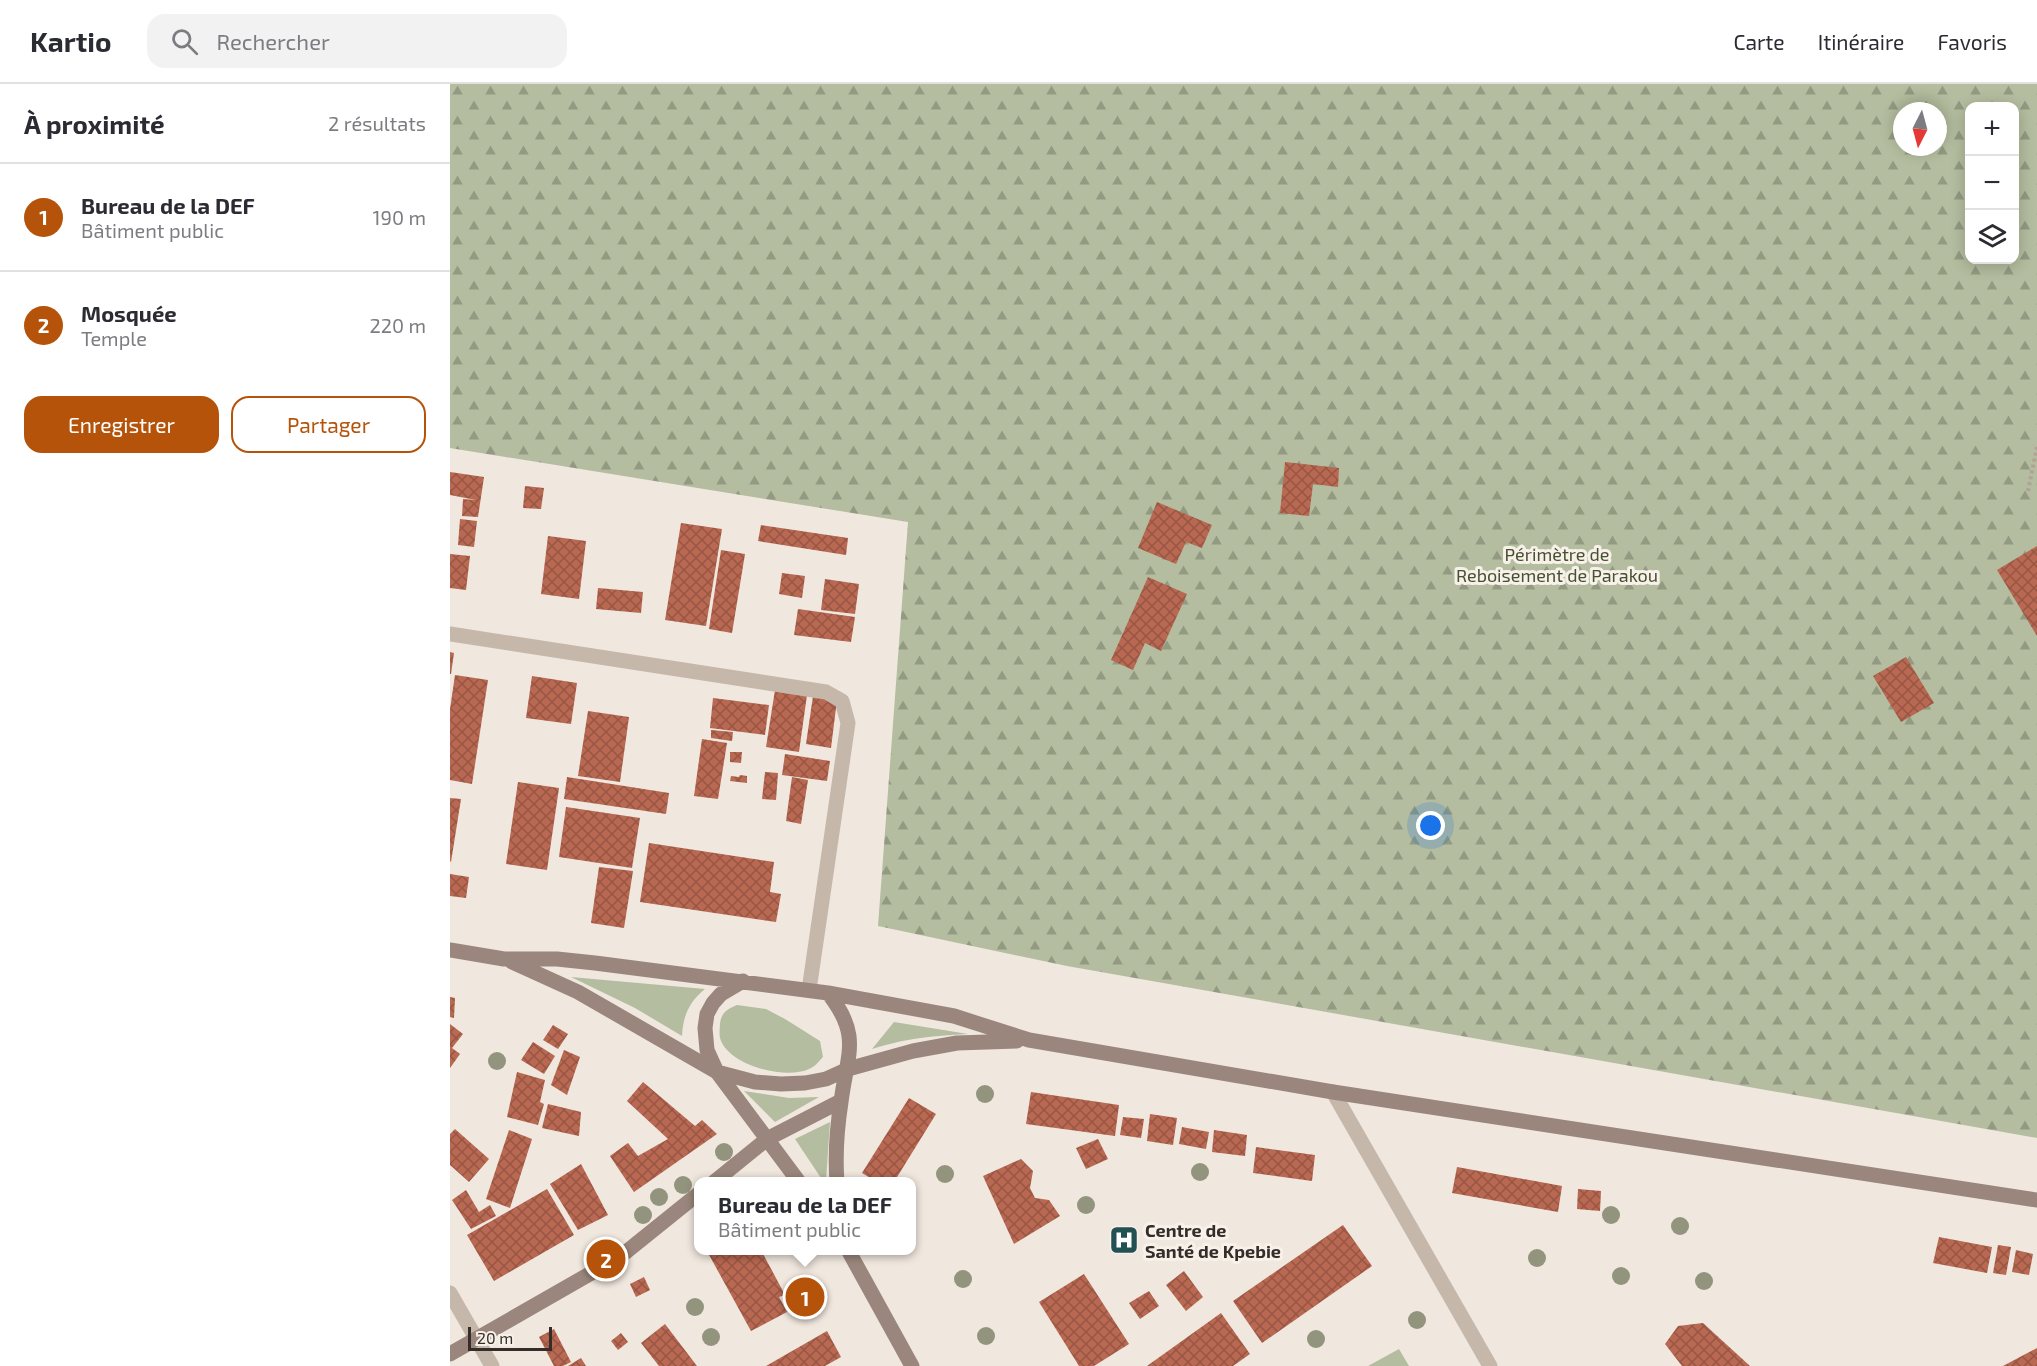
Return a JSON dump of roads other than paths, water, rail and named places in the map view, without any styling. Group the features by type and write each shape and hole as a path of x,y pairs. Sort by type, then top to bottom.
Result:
{"street":[{"path":"450,634 826,692 842,701 848,723 809,990"},
{"path":"450,950 504,959 557,959 809,990 954,1016 1029,1040 1333,1092 2037,1200"},
{"path":"504,959 578,992 717,1072 755,1082 781,1084 826,1078 848,1069 913,1051 957,1043 1029,1040"},
{"path":"743,981 721,994 707,1014 705,1040 707,1050 717,1072 795,1177"},
{"path":"828,993 840,1008 848,1026 850,1041 848,1069 841,1101 837,1177"},
{"path":"1333,1092 1490,1366"},
{"path":"720,1177 768,1139 841,1101"},
{"path":"450,1354 621,1256 694,1198"},
{"path":"851,1255 912,1366"},
{"path":"450,1293 492,1366"}],"place":[{"name":"Centre de Santé de Kpebie","path":"1124,1240"},
{"name":"Mosquée","path":"606,1259"},
{"name":"Bureau de la DEF","path":"805,1297"}],"park label":[{"name":"Périmètre de Reboisement de Parakou","path":"1557,564"}]}
